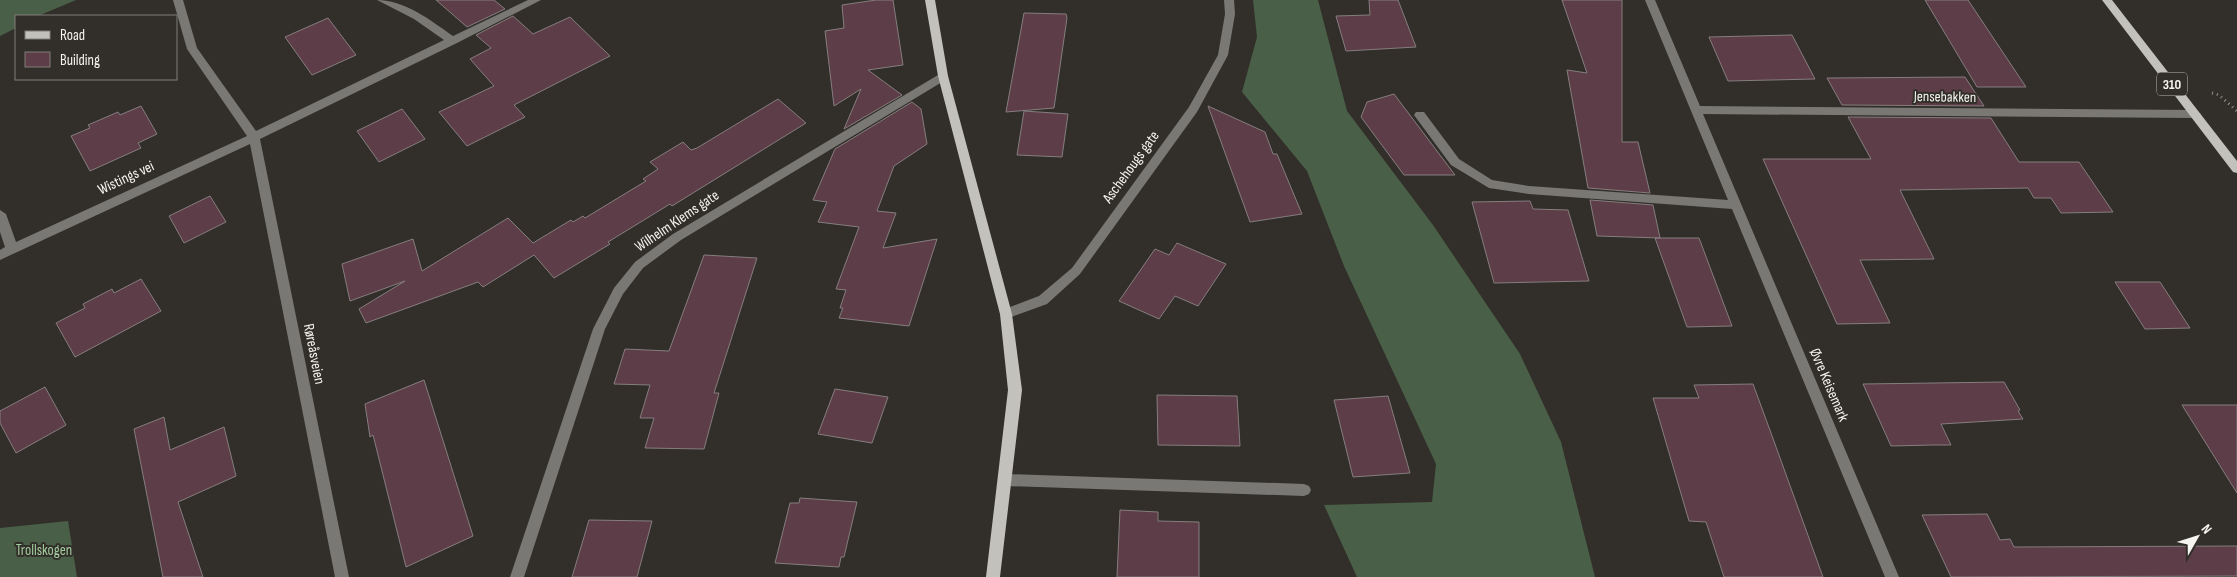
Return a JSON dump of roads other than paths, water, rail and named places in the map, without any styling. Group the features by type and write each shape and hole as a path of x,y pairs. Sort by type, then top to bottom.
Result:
{"main road":[{"path":"930,0 944,76 1006,314 1015,390 994,577"},
{"name":"310","path":"2107,0 2237,169"}],"street":[{"path":"178,0 192,49 254,137"},
{"path":"382,0 418,18 453,40"},
{"name":"Wistings vei","path":"0,255 254,137 536,0"},
{"name":"Aschehougs gate","path":"1006,314 1043,300 1076,271 1187,117 1223,55 1230,14 1229,0"},
{"name":"Øvre Keisemark","path":"1650,0 1892,577"},
{"name":"Wilhelm Klems gate","path":"517,577 599,329 618,291 639,266 677,237 944,76"},
{"name":"Jensebakken","path":"1696,110 2195,114"},
{"path":"1420,115 1455,162 1489,184 1529,190 1735,205"},
{"name":"Røreåsveien","path":"254,137 342,577"},
{"path":"0,214 12,250"},
{"path":"1005,480 1304,490"}],"park label":[{"name":"Trollskogen","path":"44,550"}]}
